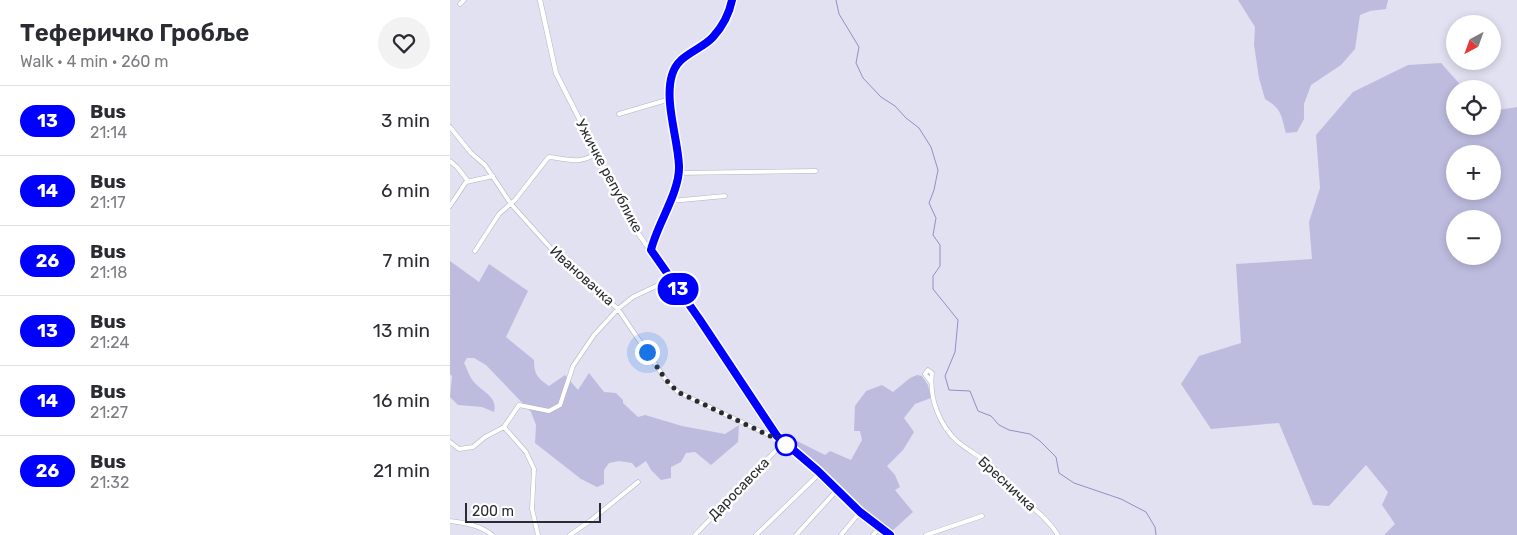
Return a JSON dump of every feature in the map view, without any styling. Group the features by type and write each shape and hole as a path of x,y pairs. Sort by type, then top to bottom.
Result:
{"street":[{"path":"460,4 464,0"},
{"name":"Ужичке републике","path":"540,0 556,73 635,229 700,320 777,436 783,443 820,472 860,512 890,535"},
{"path":"651,250 670,201 678,173 670,99 671,77 676,64 684,56 712,38 729,15 732,0"},
{"path":"619,114 670,99"},
{"name":"Ивановачка","path":"450,127 485,165 511,204 556,254 618,309 666,380 678,392 770,436 777,436"},
{"path":"475,251 499,214 511,204 549,157 577,161 589,159 596,153"},
{"path":"450,161 468,181"},
{"path":"678,173 816,171"},
{"path":"450,206 468,181 493,176"},
{"path":"670,201 725,196"},
{"path":"450,442 460,449 473,447 485,437 504,427 518,404 549,411 560,405 573,366 594,335 618,309 638,294 671,279"},
{"name":"Бресничка","path":"932,382 937,412 950,434 1002,476 1049,523 1058,535"},
{"path":"504,427 526,452 534,469 532,509 538,535"},
{"name":"Даросавска","path":"695,535 783,443"},
{"path":"756,535 820,472"},
{"path":"570,535 638,482"},
{"path":"796,535 837,490"},
{"path":"842,535 860,512"},
{"path":"926,535 982,516"},
{"path":"450,521 467,523 486,530 492,535"},
{"path":"873,535 880,527"}],"shaded area":[{"path":"1238,0 1388,0 1386,9 1370,11 1360,15 1355,49 1341,65 1311,85 1304,104 1304,119 1297,132 1286,133 1278,109 1265,99 1259,78 1254,45 1255,27"},
{"path":"1441,63 1456,80 1446,80 1446,135 1501,135 1501,110 1517,107 1517,535 1384,535 1395,524 1382,505 1388,492 1366,465 1329,506 1313,505 1279,423 1211,429 1181,384 1199,356 1241,343 1236,264 1312,259 1309,222 1320,188 1316,135 1353,92 1408,65"},
{"path":"450,261 479,282 489,264 528,291 506,337 534,360 537,376 549,386 565,375 578,390 589,373 604,392 616,393 623,400 623,403 638,417 645,415 682,426 725,434 739,425 738,442 711,465 695,452 686,453 681,462 671,467 671,478 661,480 651,470 646,461 636,468 632,463 619,461 609,463 604,470 604,484 597,487 581,479 535,443 536,425 531,412 486,365 474,358 467,358 464,363 473,381 494,402 494,412 482,407 458,405 450,397 452,376 450,374"},
{"path":"917,375 922,376 928,385 931,398 915,404 904,418 914,432 903,450 887,466 895,475 900,487 895,490 913,512 891,532 819,468 792,447 797,441 825,455 830,451 851,460 862,440 860,431 854,431 855,406 866,391 882,385 893,392 910,378"}],"waterway":[{"path":"836,0 839,14 859,47 856,63 863,78 881,97 895,106 919,128 931,147 938,170 929,203 936,218 933,235 940,245 940,266 933,276 933,289 958,320 955,352 945,376 949,390 970,391 978,411 991,416 999,425 1009,430 1030,434 1040,441 1056,457 1059,473 1074,483 1121,499 1146,512 1155,527 1156,535"}],"bus line":[{"name":"13","path":"732,0 729,15 712,38 684,56 676,64 671,77 670,99 679,167 678,177 652,242 651,250 700,320 768,426 787,446 818,471 860,512 890,535"}],"route":[{"path":"647,352 666,380 678,392 727,417 770,436 777,436 786,445"}]}
